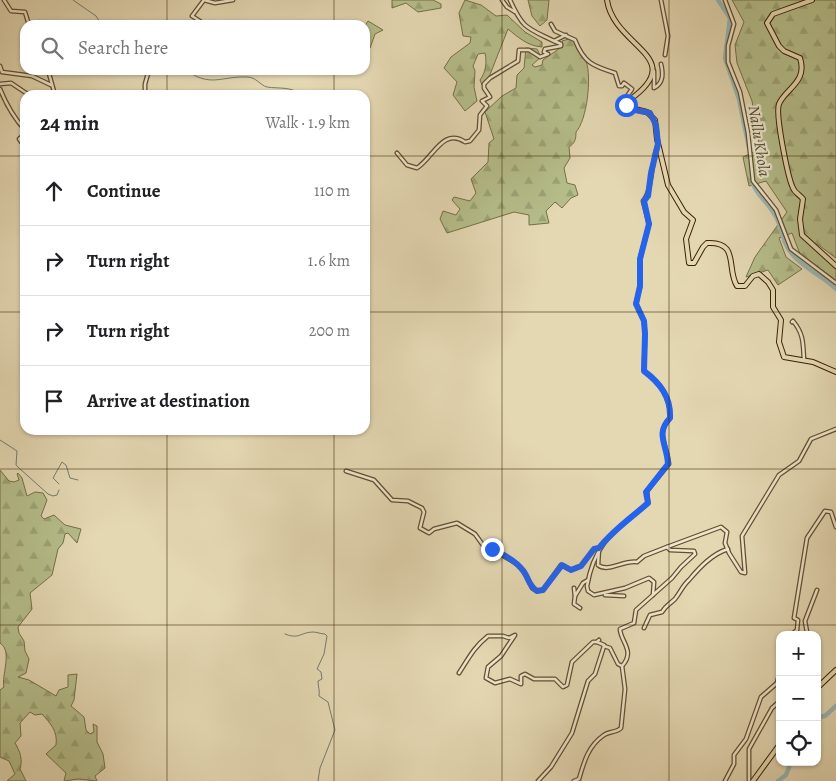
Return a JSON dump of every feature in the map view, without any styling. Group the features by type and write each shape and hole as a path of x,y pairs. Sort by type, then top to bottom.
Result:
{"main road":[{"path":"607,0 618,25 648,57 654,71 652,80 642,92 628,101 627,107 652,115 656,125 658,144 668,185 684,212 693,220 686,239 688,262 694,263 705,244 713,243 731,254 734,281 737,286 746,286 755,274 761,275 773,290 774,310 781,320 779,342 782,354 787,359 813,362 836,372"},
{"path":"812,0 772,14 767,23 779,46 784,51 800,58 802,64 798,83 779,103 777,115 789,178 794,191 803,199 800,219 802,235 836,266"},
{"path":"821,684 836,670"},
{"path":"751,781 776,749"}],"street":[{"path":"4,0 11,11 25,12 27,20"},
{"path":"198,20 192,16 204,0 215,3 233,0"},
{"path":"397,153 407,165 417,168 442,143 452,136 457,136 465,142 470,141 479,130 480,115 487,106 482,101 490,97 484,88 484,84 490,78 518,61 519,50 529,50 540,57 548,54 544,52 545,49 561,46 561,44 527,29 515,12 502,0"},
{"path":"510,0 515,12"},
{"path":"661,0 668,36 665,55"},
{"path":"725,1 734,24 728,46 728,62 740,92 748,133 754,181 776,210 791,249 836,283"},
{"path":"551,24 554,31 575,40 579,52 590,65 615,74 619,86 622,86 624,83 632,89 623,102 627,107"},
{"path":"554,41 566,35"},
{"path":"654,71 654,88 659,86 663,75 661,64"},
{"path":"0,66 2,72 20,74"},
{"path":"24,75 32,76 52,85"},
{"path":"49,75 53,90"},
{"path":"145,90 144,84 147,75"},
{"path":"20,124 10,113 10,106 0,86 11,83 22,90"},
{"path":"624,596 594,595 588,590 588,580 599,548 618,526 633,517 648,503 646,492 668,464 667,448 660,434 662,426 670,418 671,405 654,379 644,371 644,321 636,304 640,286 640,259 649,224 644,201 648,196 658,144"},
{"path":"792,322 797,325 803,336 804,361"},
{"path":"599,548 598,565 609,569 628,560 637,562 644,556 721,526 728,532 725,543 728,549 742,572 745,573 741,542 746,529 779,475 799,461 811,439 836,429"},
{"path":"346,470 374,480 382,486 392,500 408,501 422,508 424,512 420,528 424,532 430,533 434,529 458,523 471,531 485,548 497,552 517,564 524,571 532,588 537,591 543,590 562,565 571,570 581,566 594,549 599,548"},
{"path":"796,631 798,620 794,618 795,603 807,538 825,511 831,512 836,527"},
{"path":"574,781 579,779 588,751 604,734 618,731 621,728 624,689 622,666 626,661 627,645 620,633 620,629 634,623 636,610 695,554 694,551 670,550 666,547"},
{"path":"644,628 650,615 662,612 665,605 673,601 709,558 716,552 728,549"},
{"path":"603,594 649,578 654,582 652,596"},
{"path":"575,596 582,583 588,580"},
{"path":"574,588 574,604 580,608"},
{"path":"807,631 805,621 817,590"},
{"path":"459,673 469,660 474,647 488,636 509,638 514,636 501,656 488,667 486,678 495,683 510,679 521,684 521,676 525,674 534,679 555,679 563,687 567,685 572,662 593,642 598,641 610,648 618,664 622,666"},
{"path":"538,781 551,767 575,725 588,681 595,674 599,666 600,651 604,646 610,648"},
{"path":"725,781 734,764 734,755 746,739 762,696 777,682 778,676"},
{"path":"751,781 749,749 772,708 776,704"}],"green space":[{"path":"392,0 433,0 441,4 441,8 418,12 406,3 392,8"},
{"path":"465,0 481,5 496,16 507,15 525,32 542,42 542,47 528,43 508,29 489,77 482,85 480,80 485,70 486,56 485,53 478,54 473,66 477,101 465,111 453,95 457,82 444,68 451,57 470,43 471,37 463,36 459,13"},
{"path":"528,0 549,0 547,20 540,26 532,16"},
{"path":"732,0 836,0 836,258 817,244 815,247 836,265 836,281 800,254 792,233 779,238 786,257 802,269 778,285 768,270 746,277 755,257 787,212 766,181 749,186 743,157 760,149 752,101 737,63 735,45 744,22"},
{"path":"370,22 383,30 375,34 370,48"},
{"path":"572,38 586,61 589,77 586,108 576,132 575,141 569,147 570,158 564,168 567,183 575,185 578,195 571,198 562,208 555,202 546,211 549,223 529,225 529,215 514,212 447,233 440,219 443,211 456,215 460,209 452,200 454,197 470,201 476,193 471,179 488,162 489,143 494,139 485,112 502,96 516,88 517,75 524,68 526,48 537,49 541,57 532,65 535,67 542,65 543,60 563,46 562,41"},
{"path":"0,470 9,481 14,482 19,480 18,473 22,478 27,496 35,492 43,493 47,500 41,516 44,519 54,515 65,525 81,529 77,543 68,533 65,534 63,543 58,549 52,575 30,593 32,609 18,627 29,659 26,673 18,677 29,680 56,696 59,690 68,687 68,675 77,674 74,700 71,706 84,717 86,730 90,734 94,732 93,724 97,726 97,742 103,754 105,768 95,776 97,781 78,779 64,781 66,773 46,754 56,745 56,736 53,728 42,714 35,715 30,712 20,723 21,736 15,743 20,756 20,769 26,781 7,781 15,774 9,761 0,757 0,690 4,687 6,652 0,643"}],"waterway":[{"path":"73,0 96,16 99,20"},
{"name":"Nallu Khola","path":"718,0 730,18 725,58 739,99 749,148"},
{"path":"194,75 209,80 250,77 267,87 294,90"},
{"name":"Nallu Khola","path":"751,163 751,174 755,188 776,217 789,250 798,260 836,289"},
{"path":"0,440 17,451 16,465 48,494 57,495 59,490"},
{"path":"59,484 53,478 62,462 66,465 70,478 78,480"},
{"path":"285,634 297,636 313,632 327,636 324,654 317,669 321,672 322,679 318,681 319,696 328,702 335,730 320,768 318,781"},
{"path":"821,716 825,716 836,706"},
{"path":"778,781 786,775 789,766"}],"route":[{"path":"492,549 517,564 524,571 532,588 537,591 543,590 562,565 571,570 581,566 594,549 599,548 618,526 633,517 648,503 646,492 668,464 667,448 660,434 662,426 670,418 671,405 654,379 644,371 646,353 644,321 636,304 640,286 640,259 649,224 643,207 644,201 648,196 654,154 658,144 656,125 650,113 630,109 626,105"}]}
